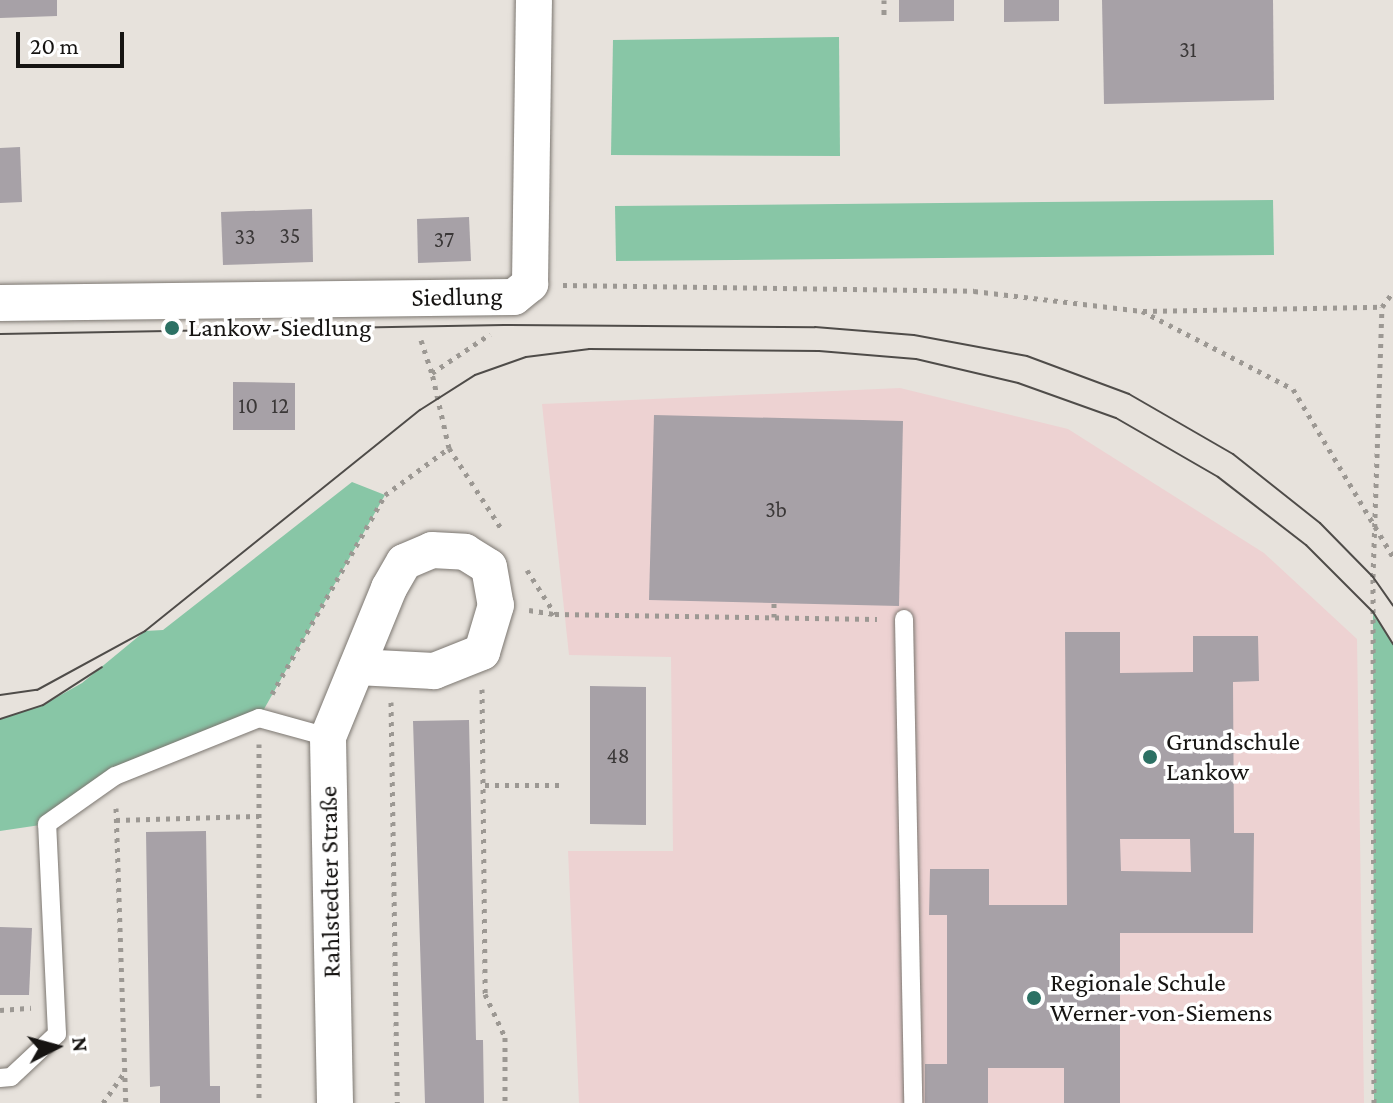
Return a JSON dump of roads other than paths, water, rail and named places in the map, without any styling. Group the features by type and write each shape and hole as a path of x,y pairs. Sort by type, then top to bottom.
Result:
{"street":[{"name":"Siedlung","path":"0,303 514,297 530,284 534,0"},
{"name":"Rahlstedter Straße","path":"335,1103 328,737 374,668 404,562 432,550 465,552 489,567 496,605 482,652 434,671 374,668"}],"lane":[{"path":"904,619 913,1103"},
{"path":"0,1078 11,1077 57,1034 47,824 115,776 259,718 328,737"}],"tram line":[{"path":"0,334 504,325 815,327 914,335 1027,356 1129,394 1233,454 1320,523 1373,577 1393,606"},
{"path":"0,695 37,690 145,631 420,410 475,375 526,357 589,349 819,351 916,359 1018,383 1116,418 1218,477 1306,545 1373,612 1393,644"},
{"path":"0,719 43,705 102,667"}],"place":[{"name":"Lankow-Siedlung","path":"172,328"},
{"name":"Grundschule Lankow","path":"1150,757"},
{"name":"Regionale Schule Werner-von-Siemens","path":"1034,998"}]}
